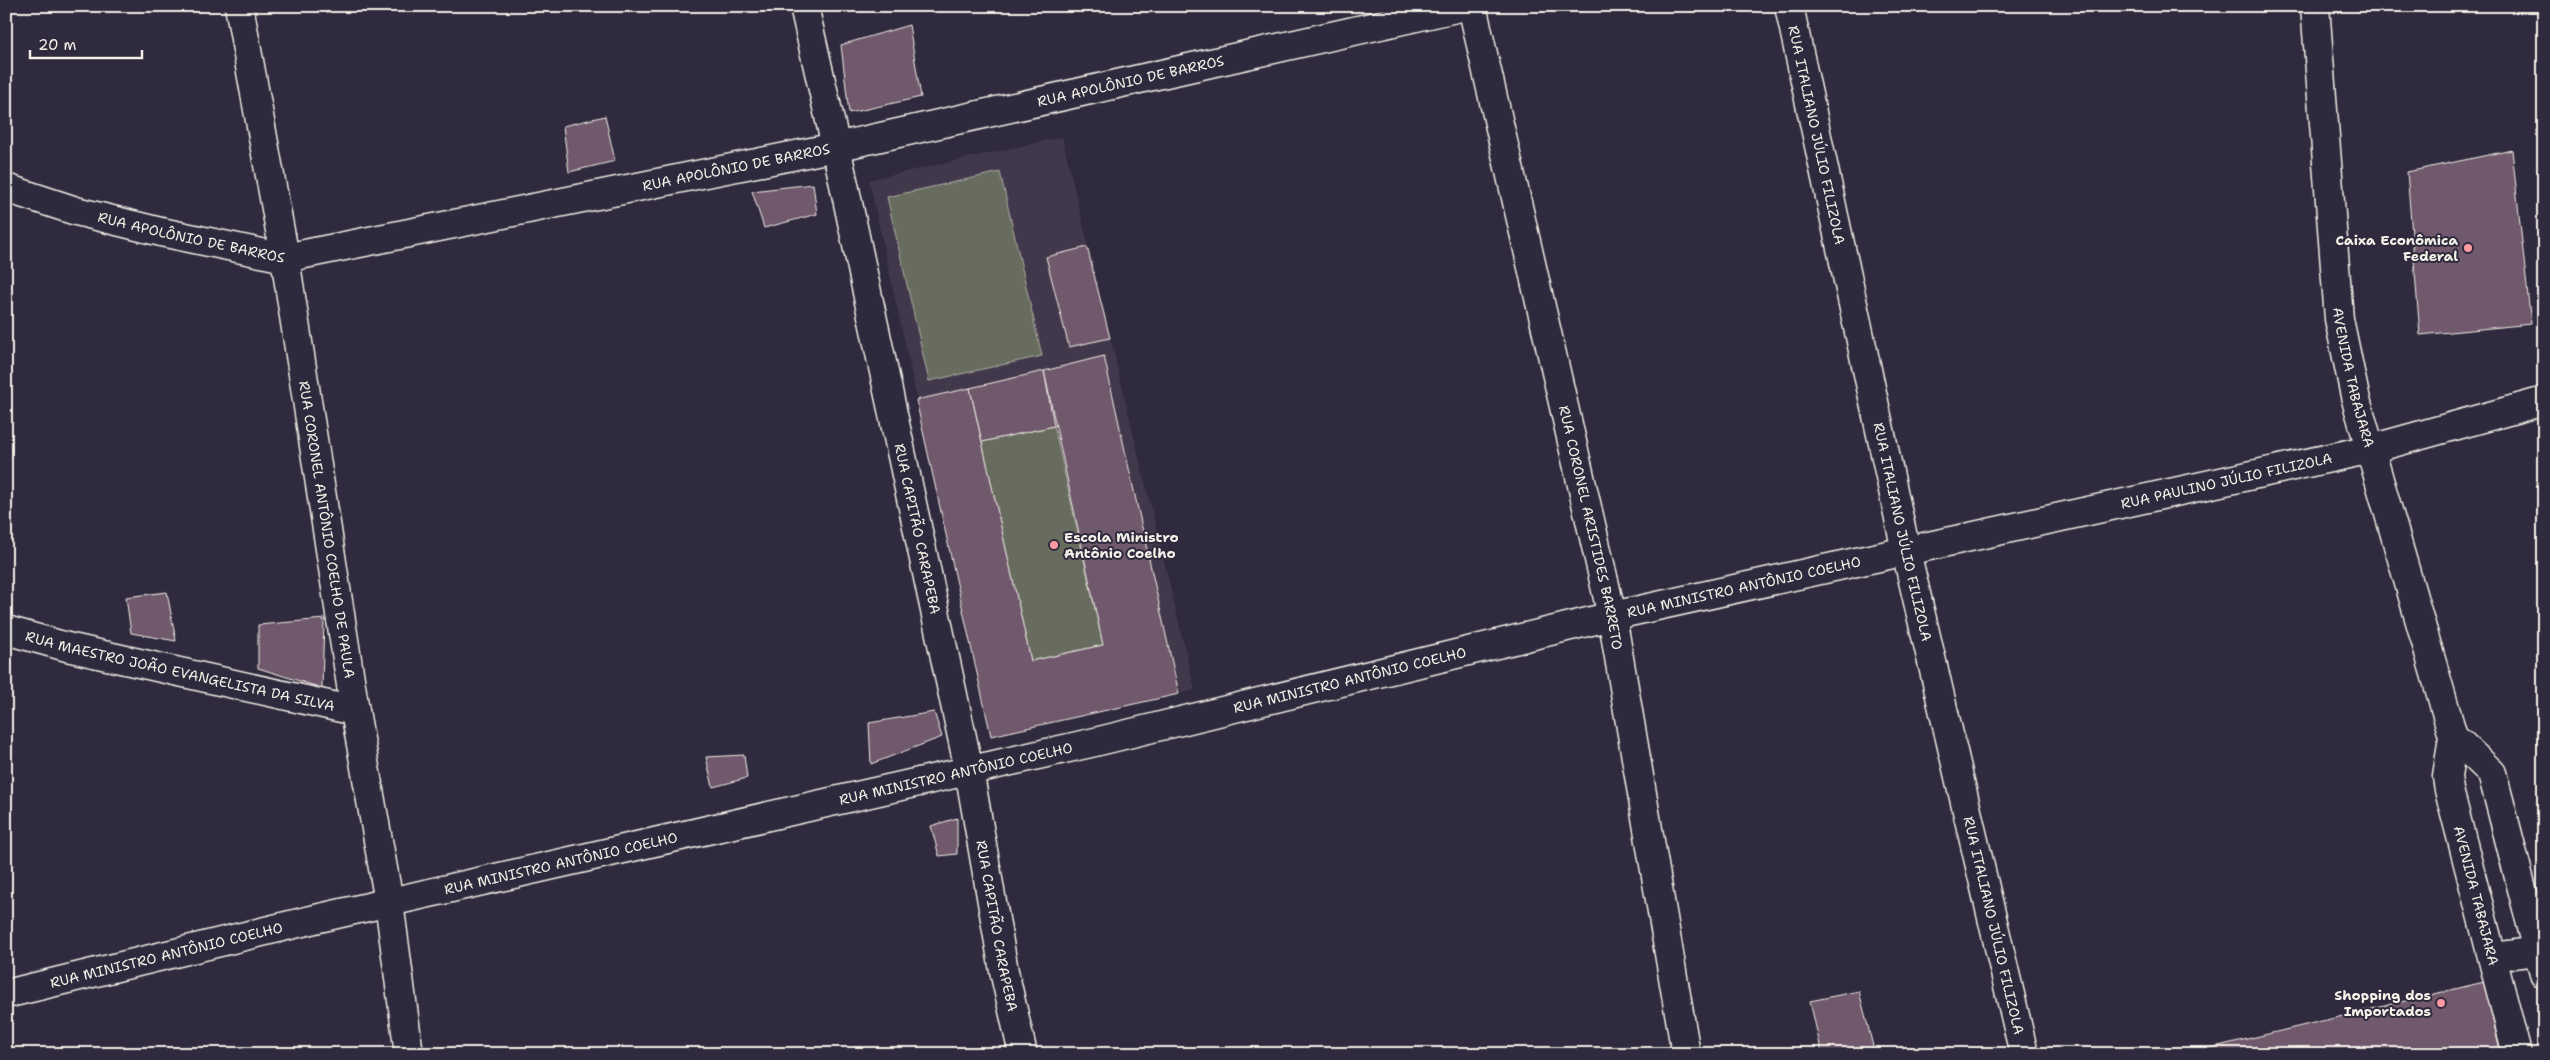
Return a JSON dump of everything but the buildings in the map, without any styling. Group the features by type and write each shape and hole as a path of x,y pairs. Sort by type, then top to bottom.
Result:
{"street":[{"name":"RUA CORONEL ANTÔNIO COELHO DE PAULA","path":"239,6 285,258 355,711 389,902 409,1054"},
{"name":"RUA CAPITÃO CARAPEBA","path":"804,6 836,147 968,770 1004,971 1023,1054"},
{"name":"RUA APOLÔNIO DE BARROS","path":"6,188 76,211 161,232 285,258 836,147 1465,6"},
{"name":"RUA CORONEL ARISTIDES BARRETO","path":"1472,6 1612,616 1686,1054"},
{"name":"RUA ITALIANO JÚLIO FILIZOLA","path":"1789,6 1906,551 2024,1054"},
{"name":"AVENIDA TABAJARA","path":"2315,6 2339,319 2355,396 2453,736 2448,783 2517,1054"},
{"name":"RUA PAULINO JÚLIO FILIZOLA","path":"1906,551 2370,450 2544,401"},
{"name":"RUA MINISTRO ANTÔNIO COELHO","path":"6,994 389,902 1105,740 1612,616 1906,551"},
{"name":"RUA MAESTRO JOÃO EVANGELISTA DA SILVA","path":"6,630 68,647 355,711"},
{"path":"2453,736 2492,773 2542,959 2493,958"}],"shaded area":[{"name":"Escola Ministro Antônio Coelho","path":"1062,137 1195,690 991,736 869,180"}],"green space":[{"path":"1000,172 1042,356 929,381 887,197"},
{"path":"1054,426 1103,645 1031,661 982,442"}],"place":[{"name":"Caixa Econômica Federal","path":"2468,248"},
{"name":"Escola Ministro Antônio Coelho","path":"1054,545"},
{"name":"Shopping dos Importados","path":"2441,1003"}]}
